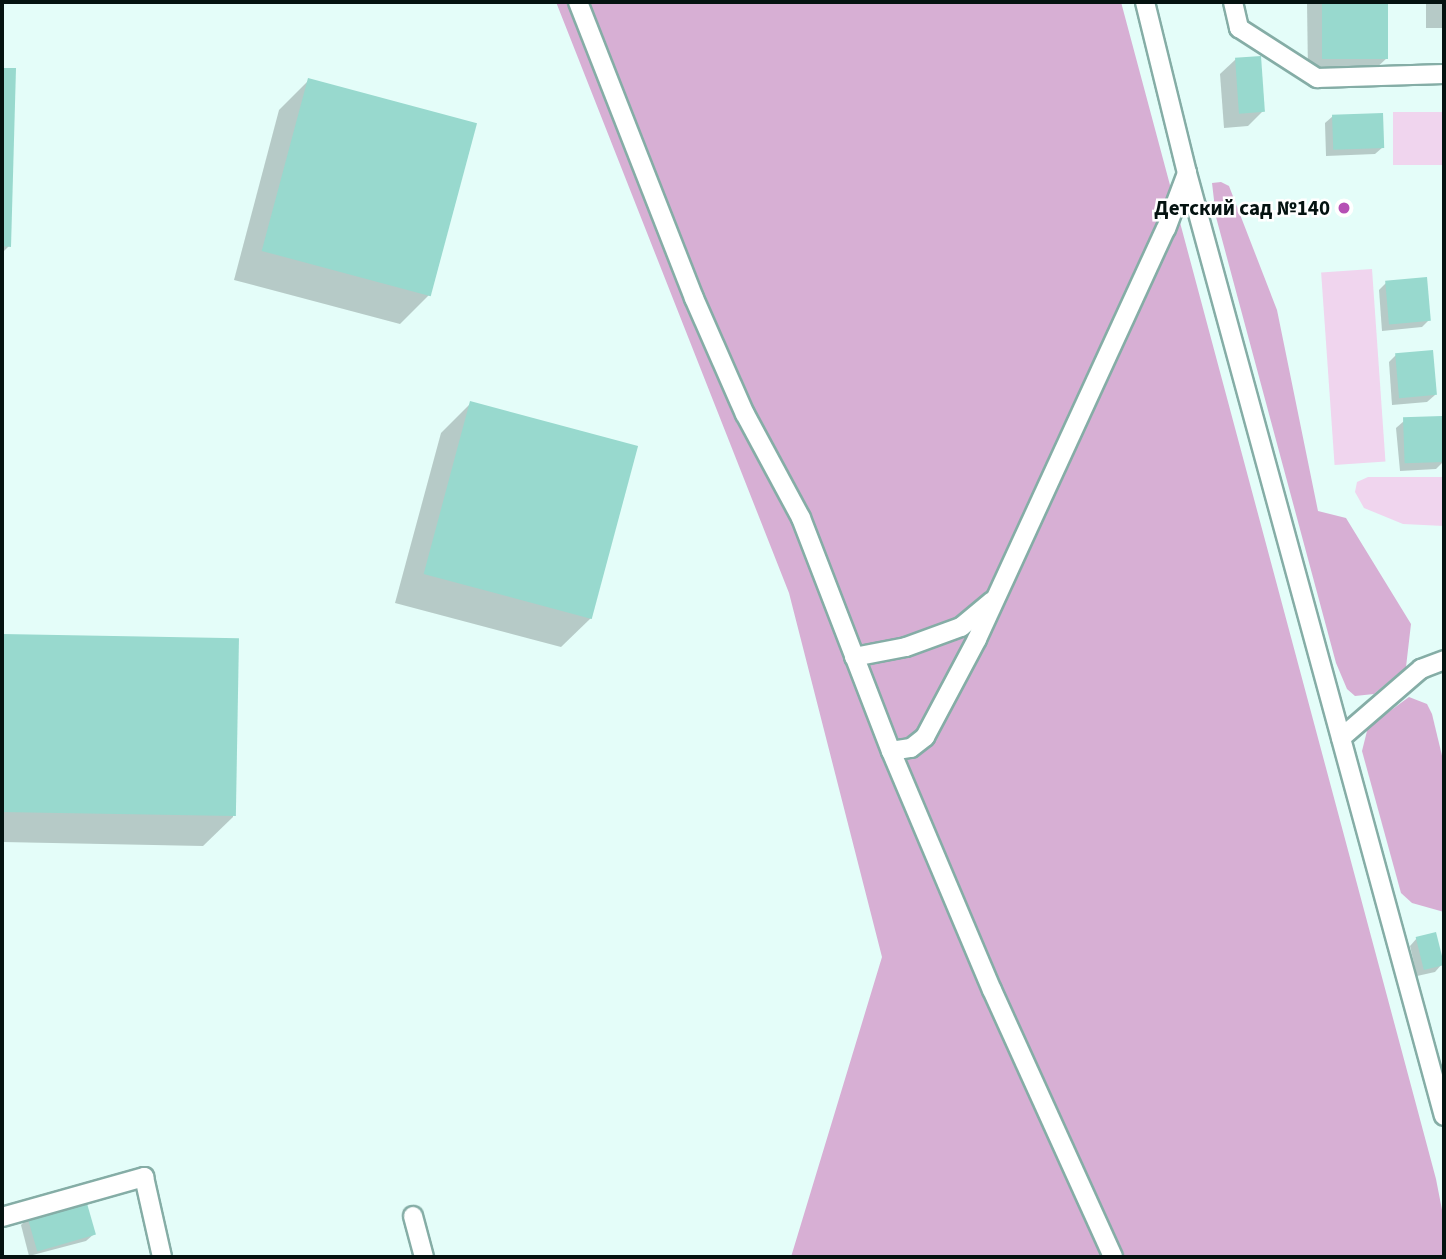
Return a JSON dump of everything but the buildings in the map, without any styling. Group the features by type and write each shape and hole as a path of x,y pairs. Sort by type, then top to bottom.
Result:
{"lane":[{"path":"578,2 694,298 745,414 801,518 891,751 1113,1257"},
{"path":"1145,2 1187,173 1444,1116"},
{"path":"1233,2 1240,28 1317,78 1444,74"},
{"path":"891,751 911,748 925,737 997,596 1166,229 1187,173"},
{"path":"854,657 906,647 961,627 997,596"},
{"path":"1341,738 1421,669 1444,660"},
{"path":"2,1217 144,1177 162,1257"},
{"path":"413,1216 424,1257"}],"shaded area":[{"path":"556,2 1121,2 1436,1179 1444,1220 1444,1257 791,1257 882,957 789,593"},
{"path":"1393,112 1444,112 1444,165 1393,165"},
{"path":"1221,182 1229,186 1277,310 1318,511 1346,518 1411,624 1406,667 1374,694 1355,696 1347,689 1336,663 1216,217 1212,183"},
{"path":"1372,269 1385,462 1335,465 1321,273"},
{"path":"1368,477 1444,477 1444,526 1403,524 1364,508 1355,492 1357,482"},
{"path":"1409,697 1427,704 1444,764 1444,912 1412,903 1401,893 1362,751 1368,727"}],"place":[{"name":"Детский сад №140","path":"1344,208"}]}
